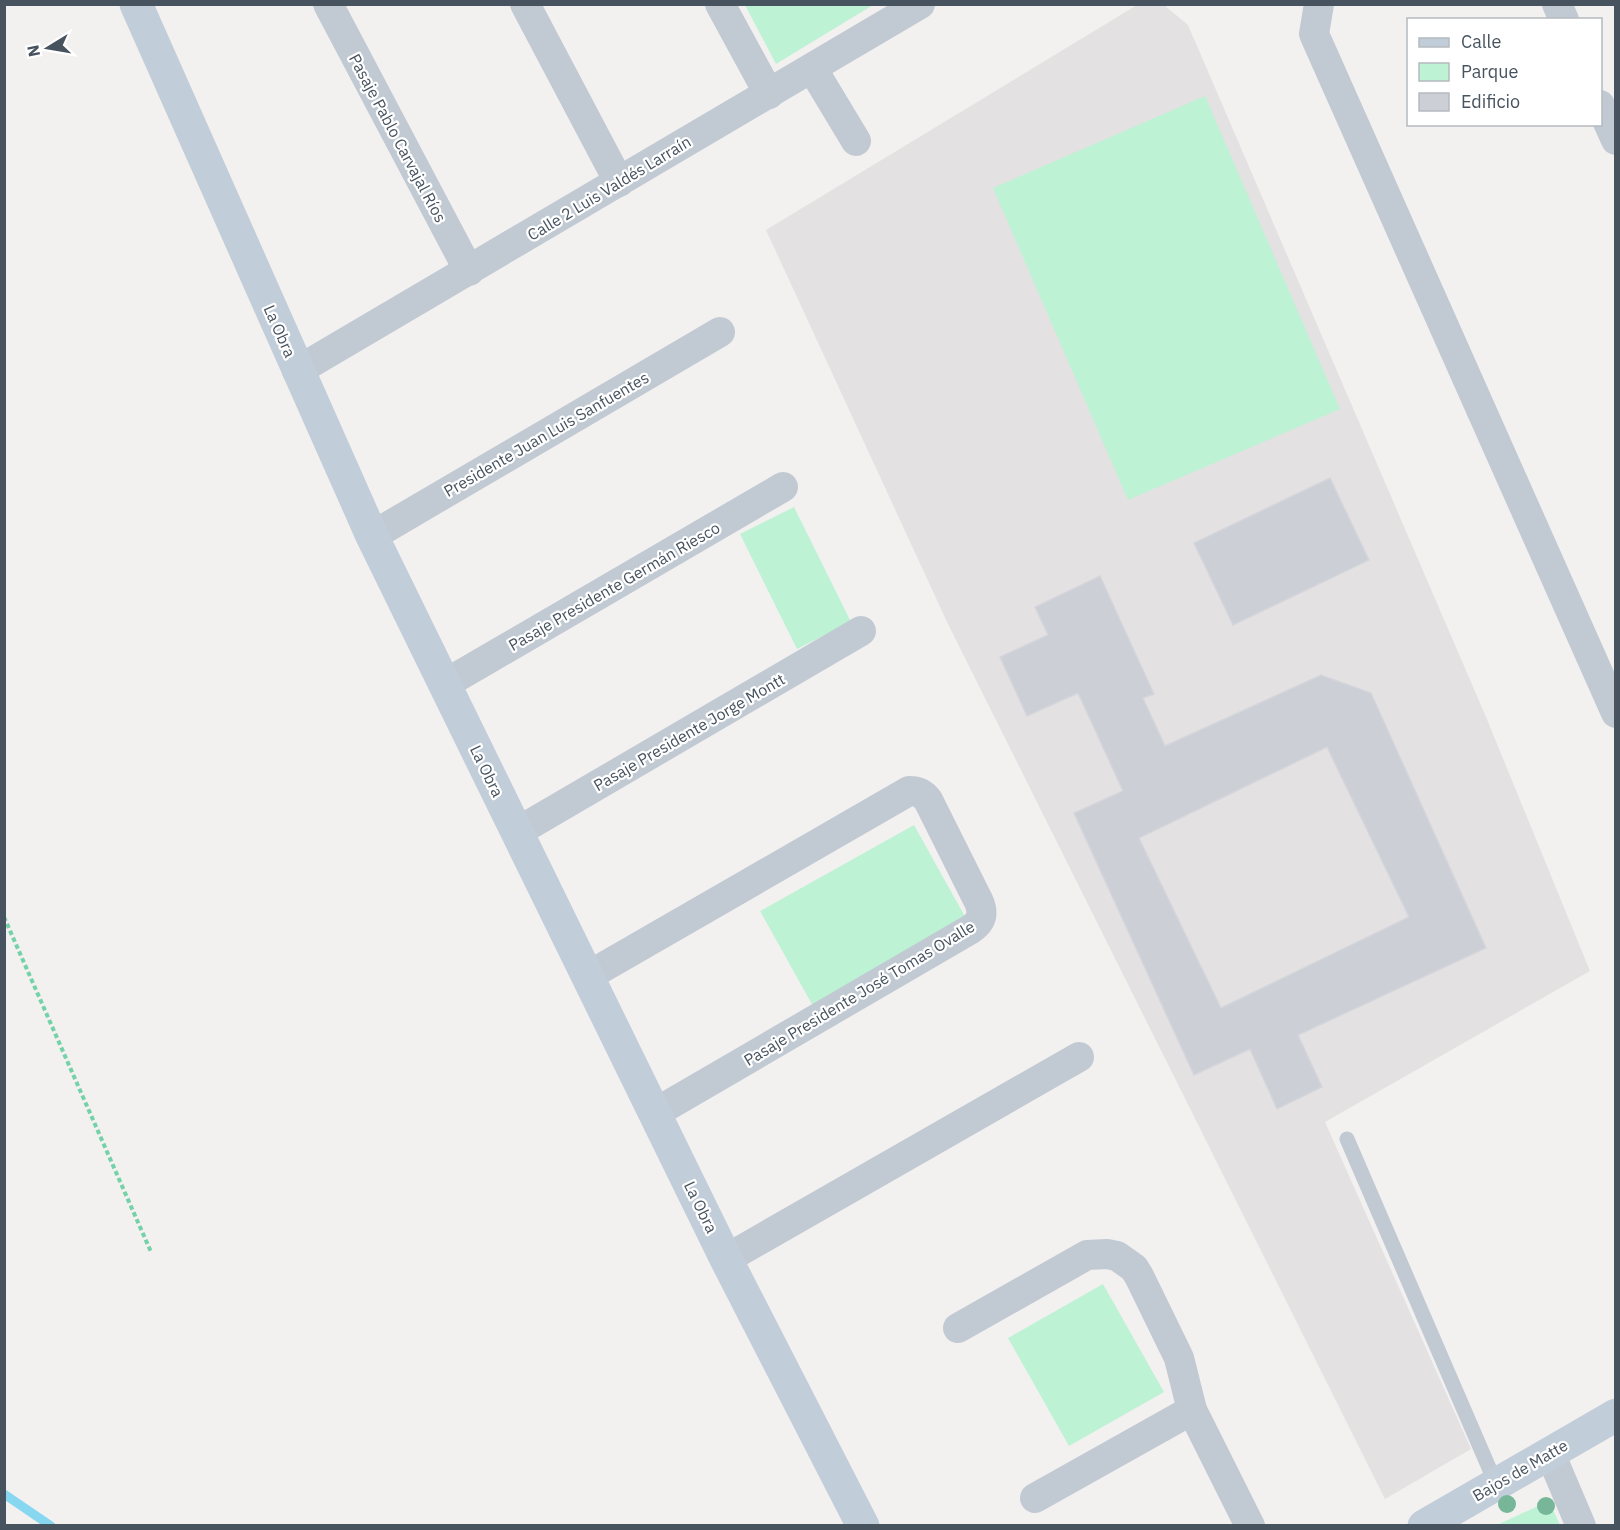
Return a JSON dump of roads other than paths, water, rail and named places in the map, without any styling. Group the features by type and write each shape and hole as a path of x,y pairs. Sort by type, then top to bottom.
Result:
{"main road":[{"name":"La Obra","path":"136,4 372,536 726,1259 863,1526"},
{"name":"Bajos de Matte","path":"1424,1526 1616,1414"}],"street":[{"name":"Pasaje Pablo Carvajal Ríos","path":"328,4 469,271"},
{"path":"525,4 619,182"},
{"path":"720,4 769,94"},
{"path":"1319,4 1314,34 1616,713"},
{"path":"1557,4 1563,18"},
{"name":"Calle 2 Luis Valdés Larraín","path":"297,371 917,5"},
{"path":"812,68 856,141"},
{"path":"1602,109 1616,140"},
{"name":"Presidente Juan Luis Sanfuentes","path":"372,536 720,332"},
{"name":"Pasaje Presidente Germán Riesco","path":"445,684 783,487"},
{"name":"Pasaje Presidente Jorge Montt","path":"517,832 861,631"},
{"name":"Pasaje Presidente José Tomas Ovalle","path":"588,976 909,791 917,791 928,800 979,902 982,917 971,929 655,1113"},
{"path":"726,1259 1079,1057"},
{"path":"958,1328 1077,1259 1097,1253 1117,1256 1134,1268 1139,1276 1179,1358 1192,1410 1250,1526"},
{"path":"1035,1498 1192,1410"},
{"path":"1550,1453 1581,1526"}],"lane":[{"path":"1347,1139 1496,1484"}],"waterway":[{"path":"4,1494 51,1526"}]}
